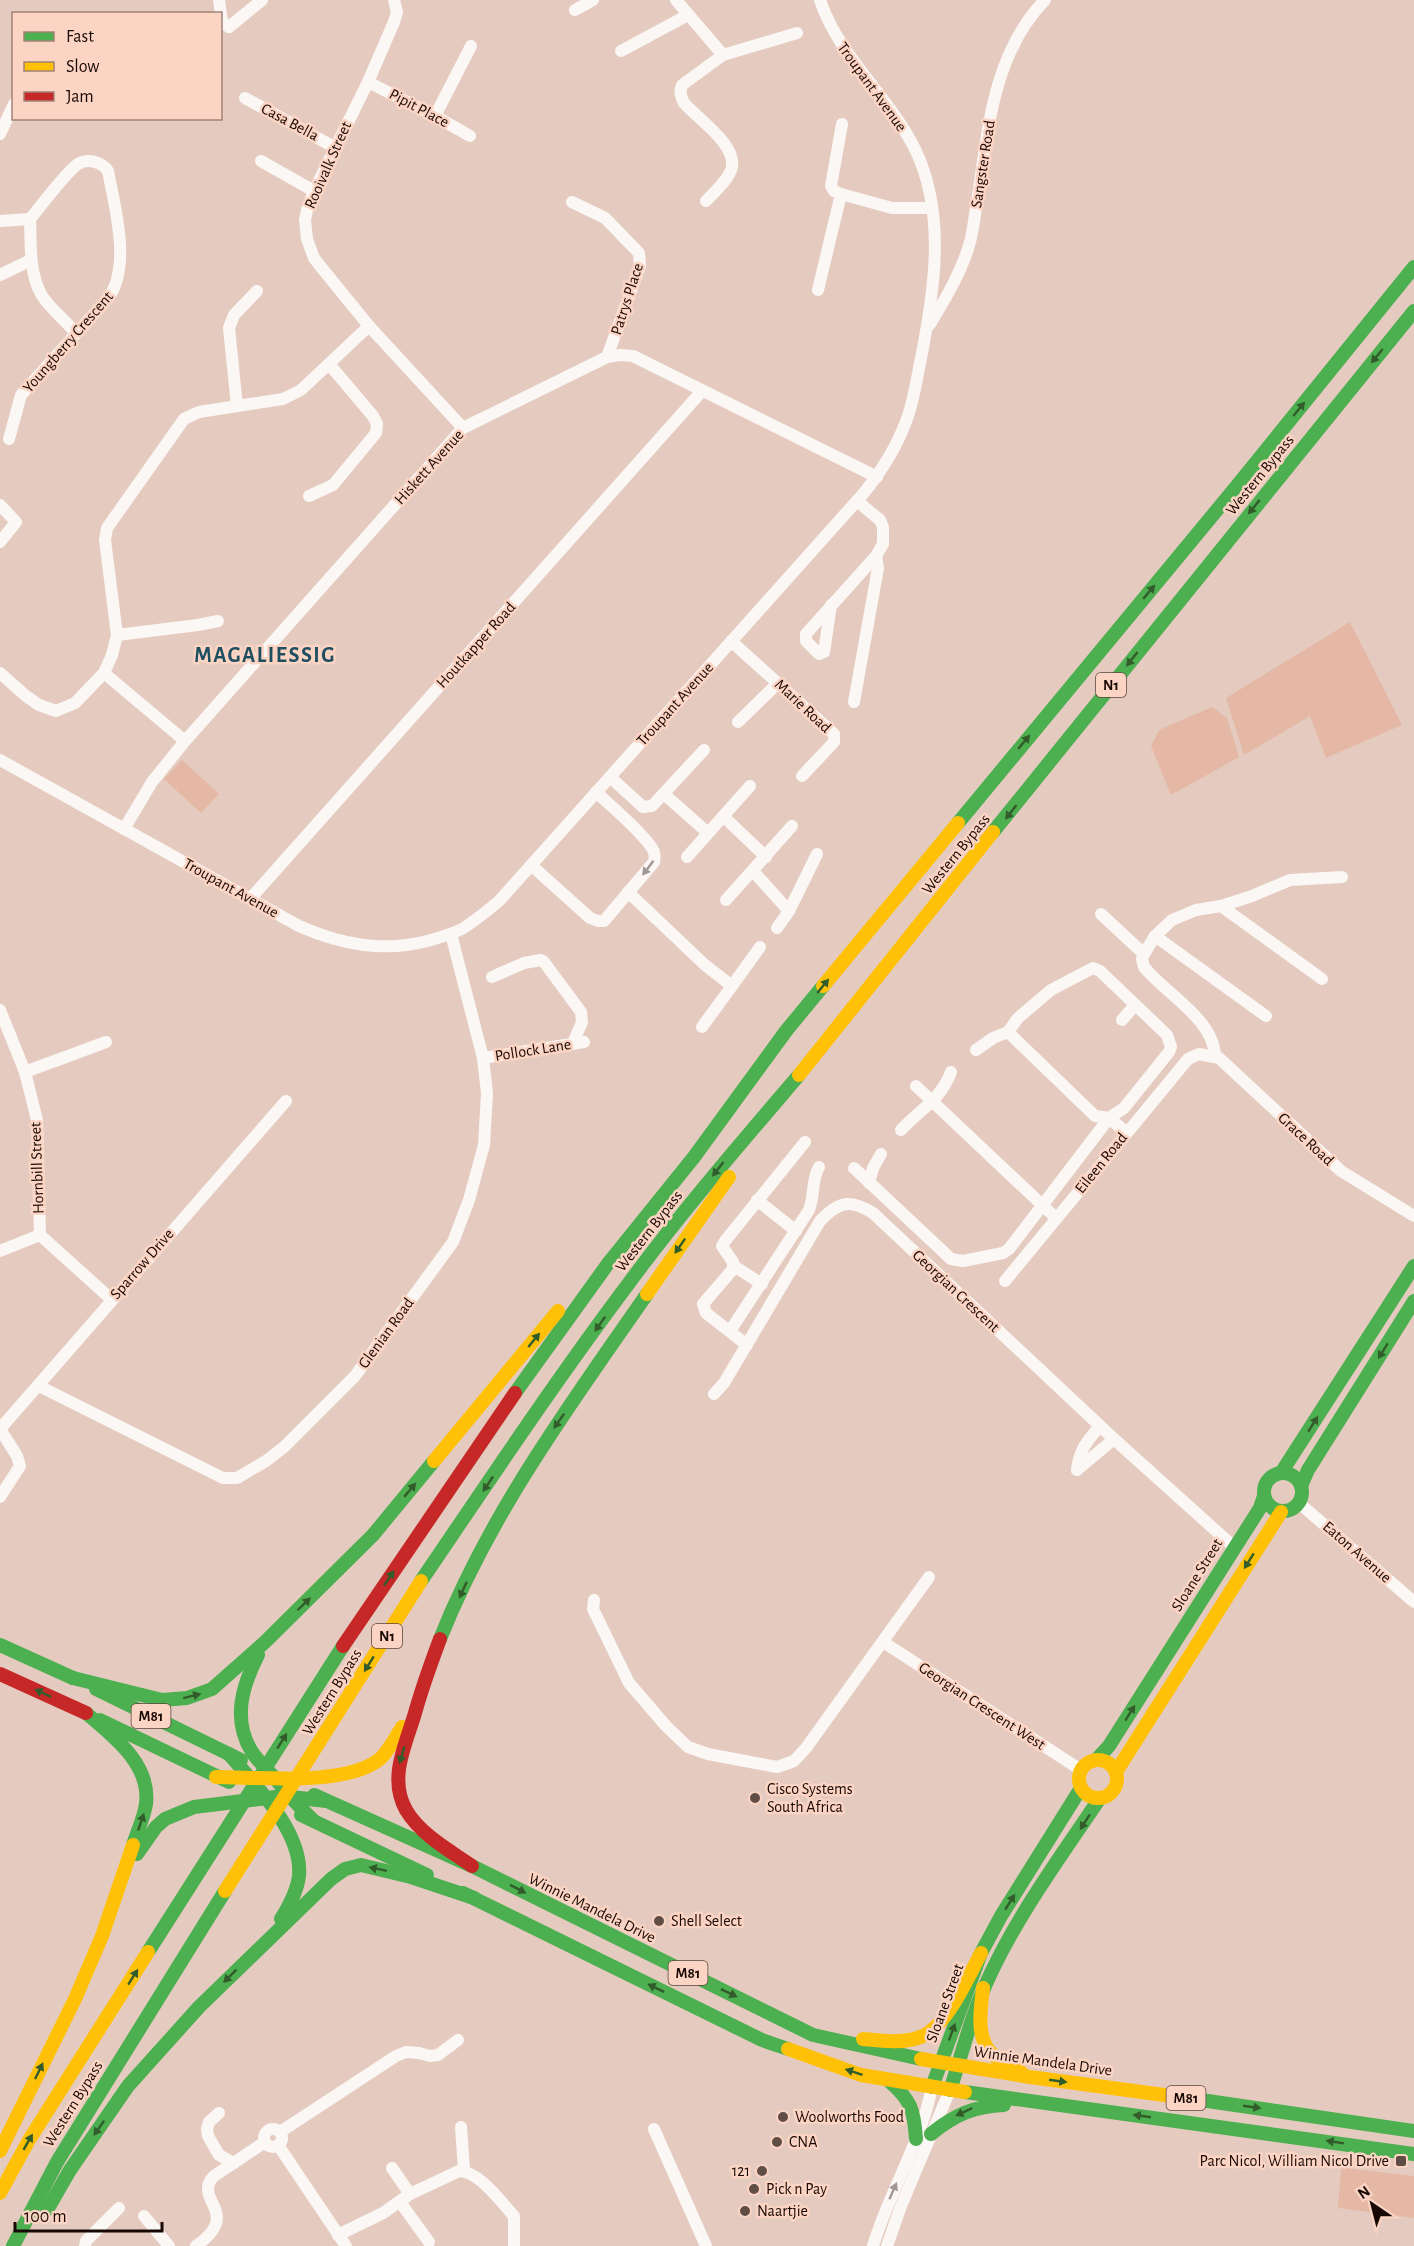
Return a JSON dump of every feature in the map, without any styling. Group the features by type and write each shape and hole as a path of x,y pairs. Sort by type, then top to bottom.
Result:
{"main road":[{"name":"Western Bypass","path":"0,2193 29,2140 318,1683 487,1431 608,1265 694,1157 786,1031 1414,267"},
{"name":"Western Bypass","path":"13,2246 57,2162 142,2024 440,1554 629,1282 726,1160 811,1061 1414,311"},
{"path":"73,1678 162,1700 187,1698 212,1689 265,1642 373,1535 786,1031"},
{"path":"472,1866 421,1828 408,1813 402,1801 399,1785 400,1763 418,1698 449,1620 482,1548 546,1439 811,1061"},
{"path":"1281,1473 1293,1476 1302,1491 1299,1503 1292,1510 1281,1512 1270,1506 1264,1496 1266,1484 1270,1478 1281,1473 1414,1266"},
{"path":"1301,1486 1308,1470 1414,1301"},
{"name":"Sloane Street","path":"1096,1760 1108,1746 1260,1508 1264,1496"},
{"path":"1116,1772 1281,1512"},
{"path":"265,1642 245,1680 242,1692 243,1735 250,1750 289,1796 314,1821"},
{"name":"Winnie Mandela Drive","path":"0,1645 326,1801 472,1866 813,2035 873,2050 959,2066 1414,2131"},
{"path":"0,1674 86,1713 136,1761 145,1784 146,1805 102,1936 75,1999 0,2151"},
{"path":"216,1777 308,1778 341,1775 362,1769 383,1756 392,1745 418,1698"},
{"name":"M81","path":"86,1713 216,1777 263,1797 474,1898 762,2040 861,2075 950,2090 1414,2154"},
{"path":"229,1754 276,1814 295,1846 300,1873 296,1890 272,1935"},
{"path":"1096,1760 1108,1762 1116,1772 1118,1779 1113,1791 1100,1798 1089,1796 1081,1788 1079,1782 1081,1770 1096,1760"},
{"name":"Sloane Street","path":"932,2087 981,1953 1001,1916 1081,1788"},
{"path":"123,1878 141,1846 156,1827 165,1819 194,1807 263,1797 289,1796 326,1801"},
{"name":"Sloane Street","path":"950,2090 983,1988 1017,1924 1100,1798"},
{"path":"26,2246 70,2170 128,2086 199,2007 331,1878 345,1869 362,1865 411,1877 474,1898"},
{"path":"813,2035 878,2041 923,2036 934,2030 943,2019 981,1953"},
{"path":"983,1988 982,2036 987,2047 993,2055 1030,2077"},
{"path":"887,2079 912,2103 916,2139"},
{"path":"931,2134 948,2120 970,2108 991,2105 1063,2105"}],"street":[{"path":"222,22 229,27 262,0"},
{"name":"Rooivalk Street","path":"394,0 397,12 394,22 368,82 314,191 305,220 310,248 321,267 369,326 463,428"},
{"path":"575,10 593,0"},
{"path":"676,0 723,55"},
{"name":"Troupant Avenue","path":"0,760 299,926 319,935 350,944 404,946 451,934 499,901 857,501 876,477 906,424 934,285 932,208 915,150 891,109 835,35 820,0"},
{"name":"Sangster Road","path":"926,330 958,274 971,240 993,104 1004,64 1025,24 1045,0"},
{"path":"621,51 688,15"},
{"path":"706,201 729,174 732,158 725,144 684,103 680,96 680,88 723,55 797,33"},
{"path":"435,116 471,46"},
{"name":"Pipit Place","path":"368,82 470,136"},
{"name":"Casa Bella","path":"245,98 334,147"},
{"path":"0,134 12,108"},
{"path":"842,124 831,186 834,191 892,208 932,208"},
{"name":"Youngberry Crescent","path":"9,439 21,395 109,297 119,274 120,243 106,168 93,161 82,162 76,166 30,219"},
{"path":"261,161 314,191"},
{"path":"818,290 841,194"},
{"name":"Patrys Place","path":"572,202 605,218 636,248 640,258 640,266 607,357"},
{"path":"0,221 30,219 31,260 42,294 76,333"},
{"path":"0,275 31,260"},
{"path":"237,406 229,328 234,315 257,291"},
{"path":"0,673 33,700 56,711 75,703 104,673 117,635 105,540 109,522 180,423 199,412 292,396 369,326"},
{"name":"Hiskett Avenue","path":"124,829 152,782 185,741 463,428 607,357 633,356 876,477"},
{"path":"309,496 333,484 376,434 377,424 373,416 329,364"},
{"name":"Houtkapper Road","path":"250,899 702,391"},
{"path":"831,605 876,556 883,544 884,527 880,520 857,501"},
{"path":"0,505 16,522 0,542"},
{"path":"854,702 878,568 876,556"},
{"path":"117,635 218,621"},
{"name":"Marie Road","path":"731,641 832,732 834,742 802,776"},
{"path":"104,673 185,741"},
{"path":"738,722 778,682"},
{"path":"610,777 643,807 652,806 704,750"},
{"path":"687,857 750,786"},
{"path":"531,865 595,920 604,921 654,862 654,853 647,842 596,792"},
{"path":"664,794 708,833"},
{"path":"724,817 766,857"},
{"path":"726,900 792,826"},
{"path":"777,928 789,911 817,854"},
{"path":"753,871 789,911"},
{"path":"1209,1055 1215,1045 1202,1023 1146,970 1143,963 1144,954 1155,936 1166,923 1196,910 1221,906 1295,879 1342,877"},
{"path":"628,892 705,965 732,986"},
{"path":"1221,906 1322,979"},
{"path":"1101,914 1144,954"},
{"name":"Glenian Road","path":"39,1386 223,1478 237,1478 246,1475 284,1447 355,1376 453,1242 469,1200 484,1145 486,1094 483,1058 451,934"},
{"path":"1155,936 1266,1016"},
{"path":"702,1027 760,947"},
{"name":"Pollock Lane","path":"483,1058 578,1042 582,1022 580,1012 544,962 540,960 524,963 492,977"},
{"path":"854,1168 947,1257 956,1261 1006,1251 1109,1118 1124,1108 1169,1053 1171,1047 1167,1035 1100,971 1093,968 1051,990 1018,1018 1008,1032 993,1038 976,1050"},
{"path":"1122,1020 1135,1005"},
{"name":"Hornbill Street","path":"0,1010 25,1072 37,1120 40,1235 111,1299"},
{"path":"1008,1032 1095,1116 1109,1118 1126,1132"},
{"path":"25,1072 106,1042"},
{"name":"Eileen Road","path":"1005,1281 1188,1059 1198,1054 1209,1055"},
{"name":"Grace Road","path":"1209,1055 1219,1058 1341,1172 1414,1216"},
{"path":"901,1130 933,1102 946,1085 951,1072"},
{"path":"916,1086 1056,1218"},
{"name":"Sparrow Drive","path":"0,1428 286,1101"},
{"path":"762,1284 734,1266 722,1246 805,1142"},
{"path":"869,1183 873,1168 881,1154"},
{"path":"730,1331 809,1210 814,1198 813,1177 819,1167"},
{"path":"757,1200 796,1231"},
{"name":"Georgian Crescent","path":"714,1394 724,1383 820,1221 828,1213 846,1203 859,1204 873,1213 1114,1439 1234,1547"},
{"path":"0,1251 40,1235"},
{"path":"734,1266 703,1305 706,1313 747,1345"},
{"path":"1100,1426 1084,1445 1077,1470 1114,1439"},
{"path":"0,1428 17,1456 20,1466 0,1497"},
{"name":"Eaton Avenue","path":"1299,1503 1414,1602"},
{"path":"594,1600 593,1609 629,1683 681,1743 698,1751 777,1767 786,1766 799,1756 929,1577"},
{"name":"Georgian Crescent West","path":"883,1642 1081,1770"},
{"path":"196,2246 217,2226 217,2214 207,2190 208,2183 234,2163 282,2140 280,2132 396,2056 406,2052 438,2055 458,2040"},
{"name":"Sloane Street","path":"873,2246 888,2203 929,2104 932,2087"},
{"name":"Sloane Street","path":"887,2246 901,2206 950,2090"},
{"path":"219,2113 209,2122 208,2136 219,2156 234,2163"},
{"path":"461,2127 464,2170"},
{"path":"654,2129 706,2246"},
{"path":"272,2144 346,2246"},
{"path":"392,2168 410,2194"},
{"path":"338,2235 383,2213 410,2194 459,2170 464,2170 481,2181 514,2216 514,2246"},
{"path":"400,2202 429,2242"},
{"path":"85,2246 86,2241 119,2208"},
{"path":"144,2216 169,2246"}],"shaded area":[{"path":"1350,622 1402,725 1326,758 1310,716 1244,755 1226,698"},
{"path":"1212,707 1227,718 1239,757 1171,795 1151,746 1159,730"},
{"path":"182,760 219,794 201,813 164,779"},
{"path":"1341,2169 1414,2176 1414,2218 1338,2208"}],"traffic: fast":[{"path":"958,823 1236,487 1414,267"},
{"path":"993,832 1414,311"},
{"path":"515,1393 607,1265 694,1157 786,1031 823,986"},
{"path":"421,1581 549,1394 649,1256 799,1075"},
{"path":"1281,1473 1414,1266"},
{"path":"440,1639 460,1593 507,1504 533,1461 647,1294"},
{"path":"1301,1486 1308,1470 1414,1301"},
{"path":"73,1678 162,1700 187,1698 212,1689 265,1642 373,1535 434,1461"},
{"path":"1283,1473 1297,1478 1302,1492 1297,1506 1283,1511 1269,1506 1264,1492 1269,1478 1283,1473"},
{"path":"1096,1760 1109,1746 1260,1508 1264,1496"},
{"path":"0,1645 73,1678"},
{"path":"148,1952 343,1646"},
{"path":"258,1655 248,1679 242,1703 242,1728 246,1740 257,1758 314,1821"},
{"path":"96,1689 241,1760"},
{"path":"86,1713 128,1752 143,1776 146,1804 133,1845"},
{"path":"100,1720 229,1782"},
{"path":"229,1754 275,1810 293,1843 298,1859 299,1876 295,1893 281,1919"},
{"path":"932,2087 981,1953 1001,1916 1081,1788"},
{"path":"314,1795 472,1866 813,2035 921,2059"},
{"path":"137,1854 156,1827 165,1819 194,1807 283,1796 326,1801"},
{"path":"950,2090 975,2011 997,1961 1038,1889 1100,1798"},
{"path":"301,1815 427,1875"},
{"path":"47,2210 70,2170 128,2086 199,2007 331,1879 345,1869 361,1865 411,1877 474,1898"},
{"path":"13,2246 57,2162 225,1891"},
{"path":"463,1893 762,2040 788,2049"},
{"path":"888,2080 902,2093 910,2106 916,2139"},
{"path":"965,2092 1414,2154"},
{"path":"1194,2099 1414,2131"},
{"path":"931,2134 965,2113 983,2107 1004,2105"}],"traffic: slow":[{"path":"823,986 958,823"},
{"path":"799,1075 993,832"},
{"path":"647,1294 729,1177"},
{"path":"434,1461 558,1311"},
{"path":"1116,1772 1281,1512"},
{"path":"225,1891 421,1581"},
{"path":"216,1777 278,1779 325,1777 347,1773 366,1767 381,1758 402,1727"},
{"path":"1098,1760 1112,1765 1117,1779 1112,1793 1098,1798 1084,1793 1079,1779 1084,1765 1098,1760"},
{"path":"0,2151 75,1999 102,1936 133,1845"},
{"path":"0,2193 29,2140 148,1952"},
{"path":"863,2039 909,2040 923,2036 932,2030 957,1999 981,1953"},
{"path":"983,1988 980,2014 983,2039 995,2057 1021,2072"},
{"path":"788,2049 861,2075 965,2092"},
{"path":"921,2059 1030,2077 1194,2099"}],"traffic: jam":[{"path":"343,1646 515,1393"},
{"path":"440,1639 403,1749 399,1786 406,1810 419,1827 472,1866"},
{"path":"0,1674 86,1713"}],"place":[{"name":"Cisco Systems South Africa","path":"755,1798"},
{"name":"Shell Select","path":"659,1921"},
{"name":"Woolworths Food","path":"783,2117"},
{"name":"CNA","path":"777,2142"},
{"name":"Parc Nicol, William Nicol Drive","path":"1401,2161"},
{"name":"121","path":"762,2171"},
{"name":"Pick n Pay","path":"754,2189"},
{"name":"Naartjie","path":"745,2211"}],"district":[{"name":"MAGALIESSIG","path":"265,655"}]}
